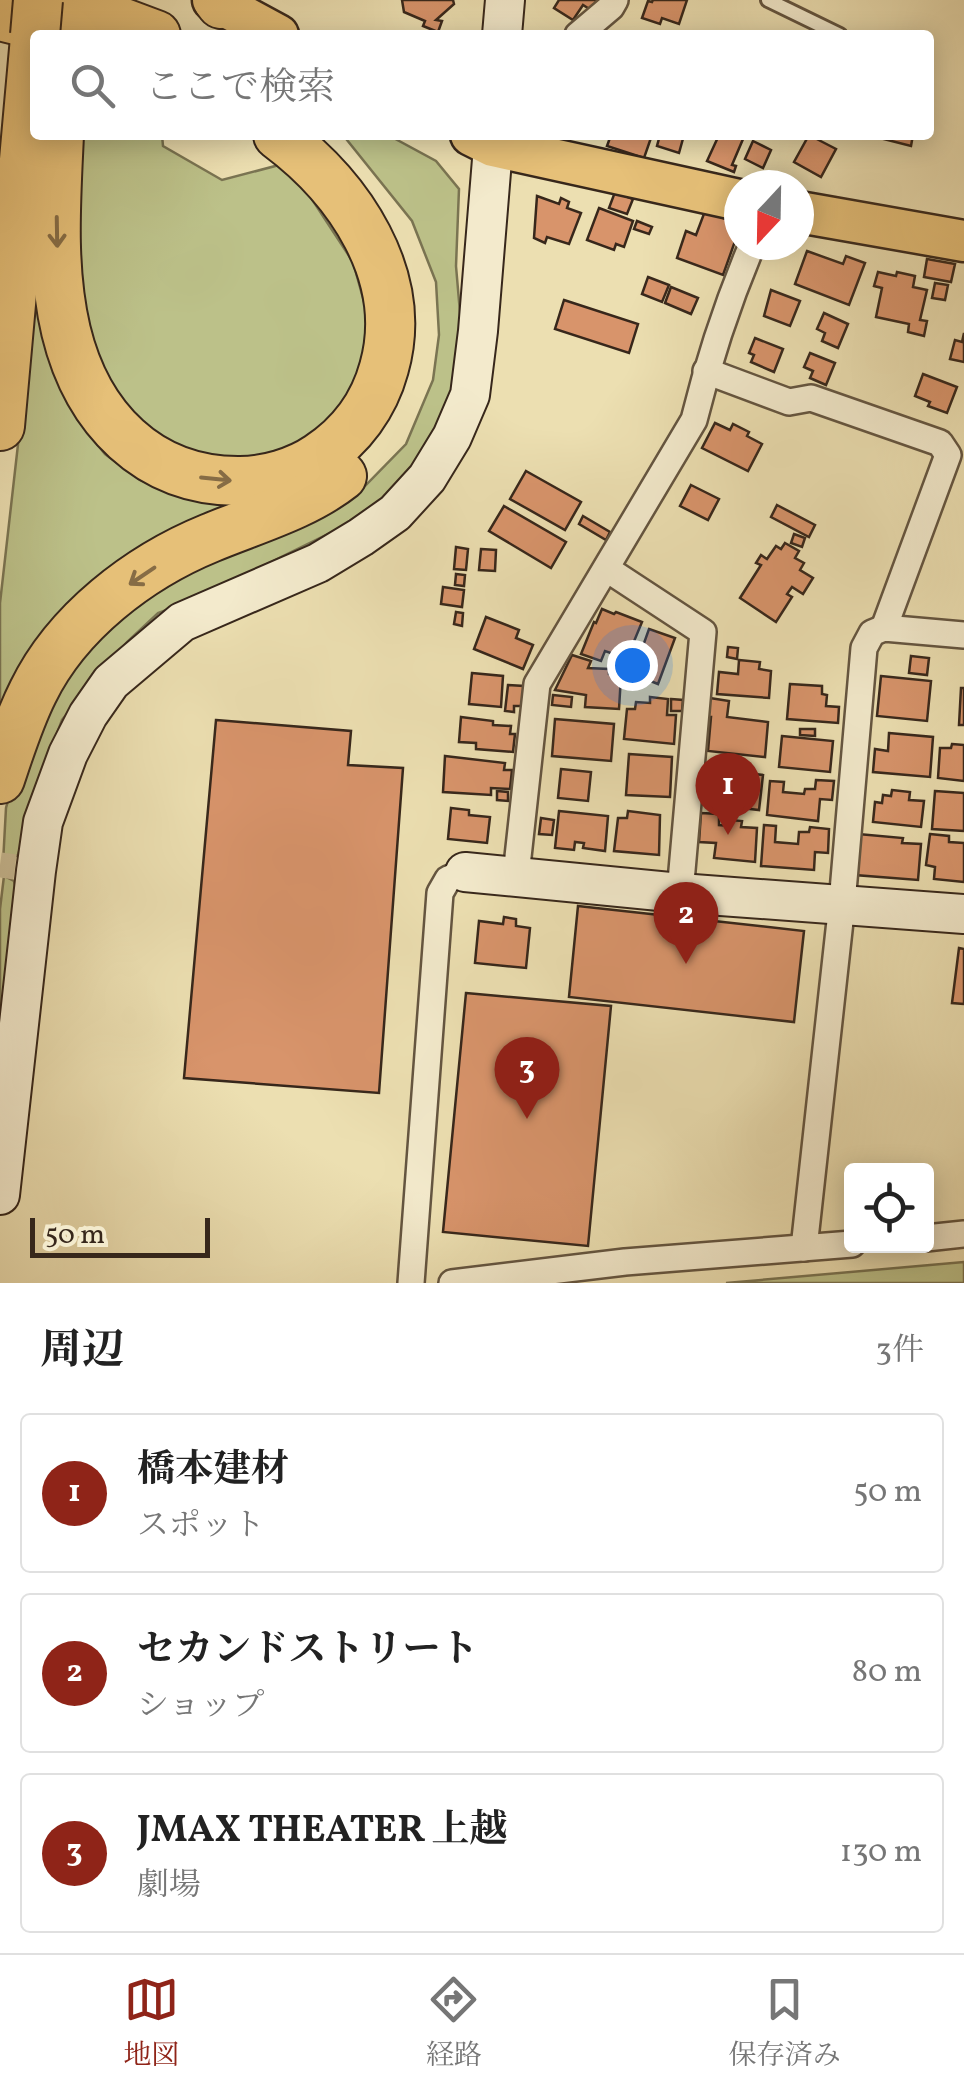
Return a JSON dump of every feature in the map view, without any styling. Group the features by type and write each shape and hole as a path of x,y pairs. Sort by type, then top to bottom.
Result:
{"highway":[{"path":"36,30 38,0"},
{"path":"54,0 143,30"},
{"path":"63,30 64,0"},
{"path":"0,16 56,30"},
{"path":"0,426 30,98"},
{"path":"59,140 58,274 66,332 82,376 103,414 126,440 158,464 192,477 222,481 255,481 288,472 316,459 342,439 365,413 390,348 392,313 384,275 368,238 348,204 320,171 284,140"},
{"path":"0,778 34,689 64,645 97,609 139,576 189,546 333,484 364,458 388,430 407,393 418,354 421,318 417,279 403,241 383,206 358,173 325,140"}],"main road":[{"path":"217,1 269,30"},
{"path":"490,140 724,196"},
{"path":"814,215 964,241"}],"street":[{"path":"502,30 505,0"},
{"path":"584,30 615,0"},
{"path":"0,1196 25,869 68,754 111,682 182,622 318,563 361,538 395,513 427,478 452,437 470,395 486,140"},
{"path":"516,876 537,684 694,420 706,371 746,260"},
{"path":"706,371 789,402 811,398 940,443 948,455 884,628"},
{"path":"607,568 703,632 680,892"},
{"path":"804,1248 842,903 864,648 872,633 884,628 964,636"},
{"path":"411,1283 440,893 448,879 465,872 964,914"},
{"path":"934,1237 964,1234"},
{"path":"452,1283 625,1272 844,1245"}],"lane":[{"path":"768,0 830,30"}],"green space":[{"path":"80,140 162,140 163,146 222,180 283,164 302,184 353,262 369,320 361,383 327,425 287,451 251,461 207,464 157,442 110,396 83,327 74,262"},
{"path":"347,140 397,140 436,161 459,189 456,266 462,336 454,403 423,465 379,509 198,598 158,613 127,642 62,720 18,855 3,863 6,808 23,746 45,697 106,625 197,564 308,521 362,489 406,444 433,380 439,335 436,282 412,221"},
{"path":"41,242 59,378 78,420 105,454 140,480 183,498 242,504 0,730 0,603"},
{"path":"4,876 14,881 17,894 0,1025 0,909"},
{"path":"964,1262 964,1283 726,1283"}],"building":[{"path":"402,0 453,0 454,4 436,20 442,21 439,30 423,26 425,21 404,12"},
{"path":"559,0 597,0 591,10 583,5 573,20 554,8"},
{"path":"687,0 679,24 662,18 660,24 642,18 648,1"},
{"path":"609,140 650,140 644,158 607,146"},
{"path":"659,140 683,140 679,153 657,146"},
{"path":"717,140 743,140 732,165 736,166 735,170 707,161"},
{"path":"806,140 819,140 836,149 821,177 794,162"},
{"path":"888,140 912,140 911,146"},
{"path":"753,141 771,150 763,168 745,159"},
{"path":"615,192 633,199 627,214 609,208"},
{"path":"537,196 559,204 561,198 569,202 567,208 581,213 569,244 547,237 545,243 534,238"},
{"path":"599,208 633,221 624,247 616,244 614,250 587,240"},
{"path":"705,211 724,218 724,260 728,260 723,275 677,258 686,231 696,235"},
{"path":"637,221 652,227 649,234 634,229"},
{"path":"814,254 843,264 846,256 865,263 849,305 795,284 804,260 814,260"},
{"path":"927,259 955,264 951,282 924,277"},
{"path":"878,272 915,276 913,287 927,290 920,320 927,321 924,336 908,332 909,324 876,317 882,288 874,286"},
{"path":"648,277 669,285 662,302 642,294"},
{"path":"935,283 948,285 945,300 932,298"},
{"path":"671,287 698,298 691,314 665,303"},
{"path":"771,290 800,301 790,326 764,316"},
{"path":"564,300 638,324 629,353 555,329"},
{"path":"824,313 848,324 838,348 822,341 825,333 817,329"},
{"path":"964,333 964,362 950,359 955,340 962,342"},
{"path":"755,338 783,349 774,372 751,362 754,355 749,353"},
{"path":"810,353 835,363 826,385 810,378 813,371 804,367"},
{"path":"923,374 957,387 947,413 915,396"},
{"path":"715,423 730,430 733,424 762,444 748,471 702,448"},
{"path":"526,471 581,502 565,530 510,499"},
{"path":"691,485 719,499 708,520 680,506"},
{"path":"777,505 815,525 809,537 771,517"},
{"path":"504,506 566,542 551,568 489,531"},
{"path":"583,516 610,532 606,540 579,524"},
{"path":"794,534 805,538 802,547 791,543"},
{"path":"785,543 799,551 795,558 804,563 800,570 813,578 803,594 792,587 787,594 792,597 776,622 740,598 761,565 756,563 761,555 767,559 776,546 781,549"},
{"path":"456,547 468,549 466,570 454,569"},
{"path":"481,549 496,550 495,571 479,570"},
{"path":"456,574 465,575 464,586 455,585"},
{"path":"443,587 464,590 462,607 441,604"},
{"path":"602,609 642,622 623,668 613,664 617,655 605,651 601,661 581,654"},
{"path":"456,612 463,613 462,626 454,624"},
{"path":"486,617 519,630 516,638 533,645 523,669 474,649"},
{"path":"649,629 675,638 658,684 633,674"},
{"path":"728,647 738,648 737,659 727,657"},
{"path":"572,655 591,661 588,668 609,669 609,674 621,676 619,709 585,707 586,695 555,690"},
{"path":"911,656 929,658 927,675 909,673"},
{"path":"739,660 760,662 759,669 771,671 769,698 717,694 719,672 738,674"},
{"path":"472,673 503,676 501,707 469,704"},
{"path":"881,676 931,681 927,721 877,716"},
{"path":"790,684 822,686 822,694 827,695 826,706 839,707 838,723 787,719"},
{"path":"508,685 524,686 522,706 514,706 514,712 505,711"},
{"path":"964,688 964,725 959,725"},
{"path":"553,695 572,697 571,707 552,705"},
{"path":"650,697 668,699 667,715 676,715 674,744 624,739 627,709 635,709 636,702 650,703"},
{"path":"710,698 729,701 727,717 768,722 765,757 708,751"},
{"path":"671,699 683,700 682,711 671,711"},
{"path":"461,717 511,726 510,734 515,734 513,752 476,749 476,743 459,742"},
{"path":"555,719 614,724 611,761 552,756"},
{"path":"216,720 351,731 348,765 403,768 379,1093 184,1078"},
{"path":"800,729 815,729 815,736 800,735"},
{"path":"889,733 933,737 930,777 873,772 875,749 888,751"},
{"path":"782,736 833,741 830,772 779,767"},
{"path":"952,744 964,745 964,781 938,778 940,748 951,748"},
{"path":"629,754 672,757 670,797 626,795"},
{"path":"445,756 505,763 504,770 512,770 510,789 491,788 491,795 443,792"},
{"path":"561,769 591,772 588,801 558,798"},
{"path":"736,772 763,775 759,810 724,806 727,778 735,779"},
{"path":"816,780 834,781 832,800 820,799 818,821 767,815 770,781 784,782 783,792 804,794 805,789 815,789"},
{"path":"707,785 722,787 720,807 704,805"},
{"path":"892,790 910,792 909,800 924,801 921,827 873,822 875,802 882,803 883,795 891,796"},
{"path":"497,791 508,792 508,801 497,800"},
{"path":"935,791 964,793 964,831 932,829"},
{"path":"451,808 490,817 487,843 448,839"},
{"path":"559,811 608,816 605,851 583,848 584,843 575,842 574,850 555,848"},
{"path":"628,811 660,815 659,855 614,851 618,818 627,818"},
{"path":"701,813 719,814 719,825 730,826 731,820 742,821 741,827 757,828 755,862 714,858 716,843 699,842"},
{"path":"541,818 554,820 552,835 539,834"},
{"path":"764,825 776,826 775,842 798,844 799,832 809,832 810,827 829,829 828,853 815,852 814,870 761,866"},
{"path":"858,834 903,838 902,843 921,844 918,880 855,875"},
{"path":"930,834 964,843 964,882 934,879 935,867 926,865"},
{"path":"578,906 804,931 794,1022 569,997"},
{"path":"504,917 516,919 516,926 530,928 526,968 475,963 479,921 503,924"},
{"path":"959,948 964,949 964,1004 952,1003"},
{"path":"466,993 611,1006 588,1246 443,1232"}],"tunnel":[{"path":"0,865 15,867"}],"place":[{"name":"橋本建材","path":"728,835"},
{"name":"セカンドストリート","path":"686,964"},
{"name":"JMAX THEATER 上越","path":"527,1119"}]}
